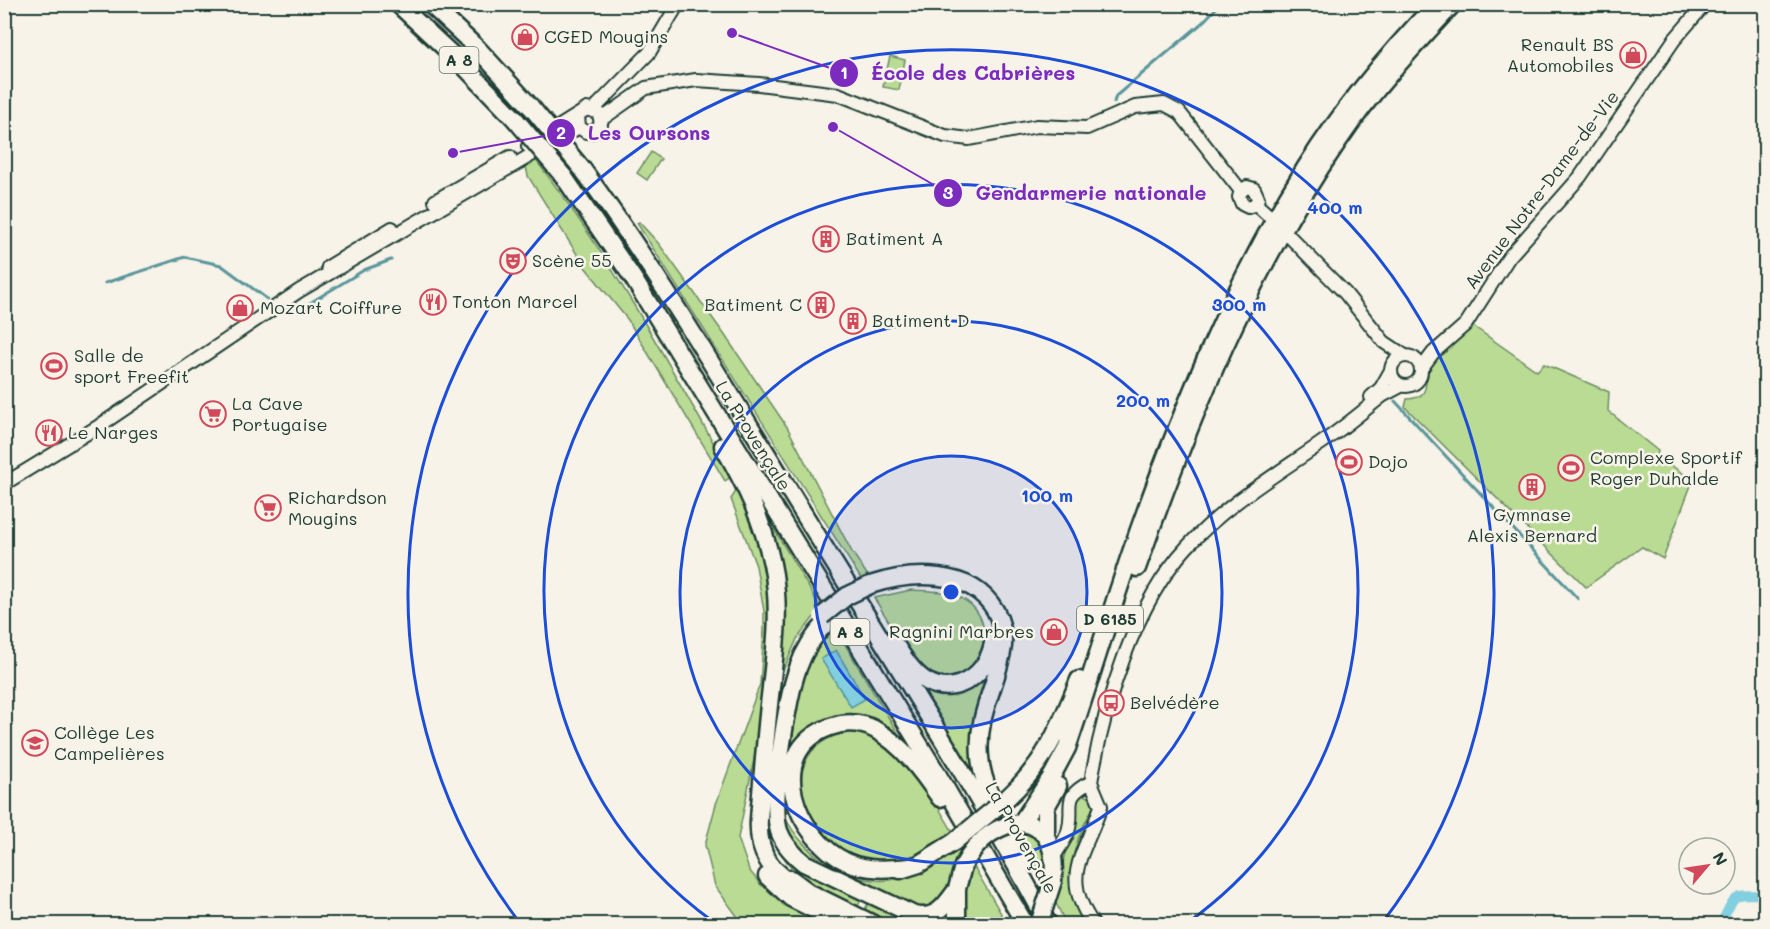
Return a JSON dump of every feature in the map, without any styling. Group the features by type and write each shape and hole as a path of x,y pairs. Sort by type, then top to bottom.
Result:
{"highway":[{"name":"La Provençale","path":"398,4 455,56 515,119 564,177 612,247 935,770 1025,924"},
{"name":"La Provençale","path":"430,4 478,49 584,170 658,279 829,556 1007,850 1049,924"},
{"name":"D 6185","path":"1018,823 1056,770 1067,748 1134,543 1196,383 1243,282 1292,191 1365,85 1436,4"},
{"name":"D 6185","path":"1046,836 1047,807 1080,742 1159,510 1207,388 1238,321 1297,207 1338,141 1382,82 1453,4"},
{"path":"684,361 697,395 749,494 762,528 772,565 777,612 764,748 760,841 764,854 776,874 873,924"},
{"path":"786,727 784,791 789,813 806,840 825,857 850,869 879,874 910,867 937,854 1005,800 1037,767 1055,738 1134,543"},
{"path":"829,556 851,581 906,660 928,682 943,686 958,685 975,676 986,664 993,645 992,627 986,611 971,596 951,588 924,584 872,588"},
{"path":"800,886 787,876 772,853 766,814 784,678 800,644 846,596 909,577 951,579 972,586 982,594 997,614 1003,644 981,720 980,760 988,789 1029,868 1049,924"},
{"path":"825,619 799,666 793,683 776,808 782,837 795,856 869,895 922,916 938,912 957,889"},
{"path":"910,867 880,869 847,861 825,848 806,826 794,797 792,782 798,755 814,735 827,728 849,723 872,728 884,735 926,778 979,860 1014,905"},
{"path":"764,748 750,827 758,863 772,883 791,898 843,924"},
{"path":"957,924 957,889 963,866 983,839 998,828 1018,823 1037,827 1046,836 1054,857 1053,881 1039,924"}],"main road":[{"path":"579,121 586,132 593,132 599,128 598,114 649,53 678,4"},
{"name":"Avenue Notre-Dame-de-Vie","path":"1421,369 1433,353 1458,332 1509,257 1580,177 1674,40 1705,4"},
{"path":"4,484 99,426 299,291 579,121 583,110 598,114 646,88 681,81 759,84 838,94 945,136 961,138 1026,126 1087,128 1135,107 1164,104 1179,112 1241,191 1239,197 1242,204 1248,207 1256,204 1267,214"},
{"path":"1093,924 1080,905 1076,888 1080,859 1101,806 1092,782 1102,735 1132,636 1154,590 1186,548 1216,519 1293,461 1321,444 1382,396 1401,386 1414,384 1420,377 1421,369 1417,361 1384,342 1339,286 1290,237"},
{"name":"Avenue Notre-Dame-de-Vie","path":"1407,357 1432,346 1473,312"},
{"path":"1384,342 1394,381 1401,386"},
{"path":"1293,461 1317,438 1374,395 1397,359 1407,357"},
{"path":"1054,857 1068,832 1069,804 1073,793 1092,782"}],"green space":[{"path":"890,56 905,60 899,90 883,87"},
{"path":"651,152 661,159 647,180 637,173"},
{"path":"532,155 587,232 638,312 732,476 725,481 628,320 585,267 528,176 526,167"},
{"path":"639,222 659,244 724,334 787,427 852,552 870,579 863,582 637,223"},
{"name":"Complexe Sportif Roger Duhalde","path":"1473,326 1537,371 1544,364 1609,392 1608,411 1658,451 1657,456 1693,480 1663,559 1642,547 1586,587 1405,407 1407,399 1415,398 1424,392 1428,371 1435,360"},
{"path":"738,488 762,544 772,618 761,725 738,838 749,870 761,885 830,924 743,924 715,886 705,845 716,804 760,684 764,611 756,566 731,499"},
{"path":"771,524 821,608 797,639 779,680 785,626 785,594 781,562"},
{"path":"911,590 949,594 961,598 975,610 983,625 984,641 979,656 970,669 958,677 942,678 925,670 912,657 874,598"},
{"path":"833,624 905,745 865,720 790,753 804,665"},
{"path":"988,679 978,782 922,687"},
{"path":"860,731 890,748 903,760 925,787 953,832 919,855 906,860 873,861 844,850 822,831 807,806 802,781 808,757 827,740"},
{"path":"1081,794 1091,798 1093,806 1078,839 1071,877 1075,901 1086,924 1066,924 1056,903 1066,847 1074,834 1074,801"},
{"path":"784,815 805,845 818,857 834,868 869,880 888,880 906,876 959,846 962,849 946,890 938,903 920,911 805,858 787,836"},
{"path":"1022,831 1039,837 1049,866 1044,882 1017,832"},
{"path":"775,837 863,896 856,910 818,889 797,873 780,851"},
{"path":"973,865 1007,924 966,924 966,887"},
{"path":"870,900 915,922 951,909 951,924 886,924 863,913"}],"water":[{"path":"836,650 865,699 851,707 821,659"}],"waterway":[{"path":"1114,102 1116,96 1202,23 1220,4"},
{"path":"105,283 185,257 221,265 267,299"},
{"path":"282,312 300,309 364,270 391,260"},
{"path":"1395,401 1578,599"},
{"path":"1722,921 1738,896 1766,895"}],"place":[{"name":"École des Cabrières","path":"732,33"},
{"name":"CGED Mougins","path":"525,37"},
{"name":"Renault BS Automobiles","path":"1633,55"},
{"name":"Gendarmerie nationale","path":"833,127"},
{"name":"Les Oursons","path":"453,153"},
{"name":"Batiment A","path":"826,239"},
{"name":"Scène 55","path":"513,261"},
{"name":"Tonton Marcel","path":"433,302"},
{"name":"Batiment C","path":"821,305"},
{"name":"Mozart Coiffure","path":"240,308"},
{"name":"Batiment D","path":"853,321"},
{"name":"Salle de sport Freefit","path":"54,366"},
{"name":"La Cave Portugaise","path":"213,414"},
{"name":"Le Narges","path":"49,433"},
{"name":"Dojo","path":"1349,462"},
{"name":"Complexe Sportif Roger Duhalde","path":"1571,468"},
{"name":"Gymnase Alexis Bernard","path":"1532,487"},
{"name":"Richardson Mougins","path":"268,508"},
{"name":"Ragnini Marbres","path":"1054,632"},
{"name":"Belvédère","path":"1111,703"},
{"name":"Collège Les Campelières","path":"35,743"}]}
